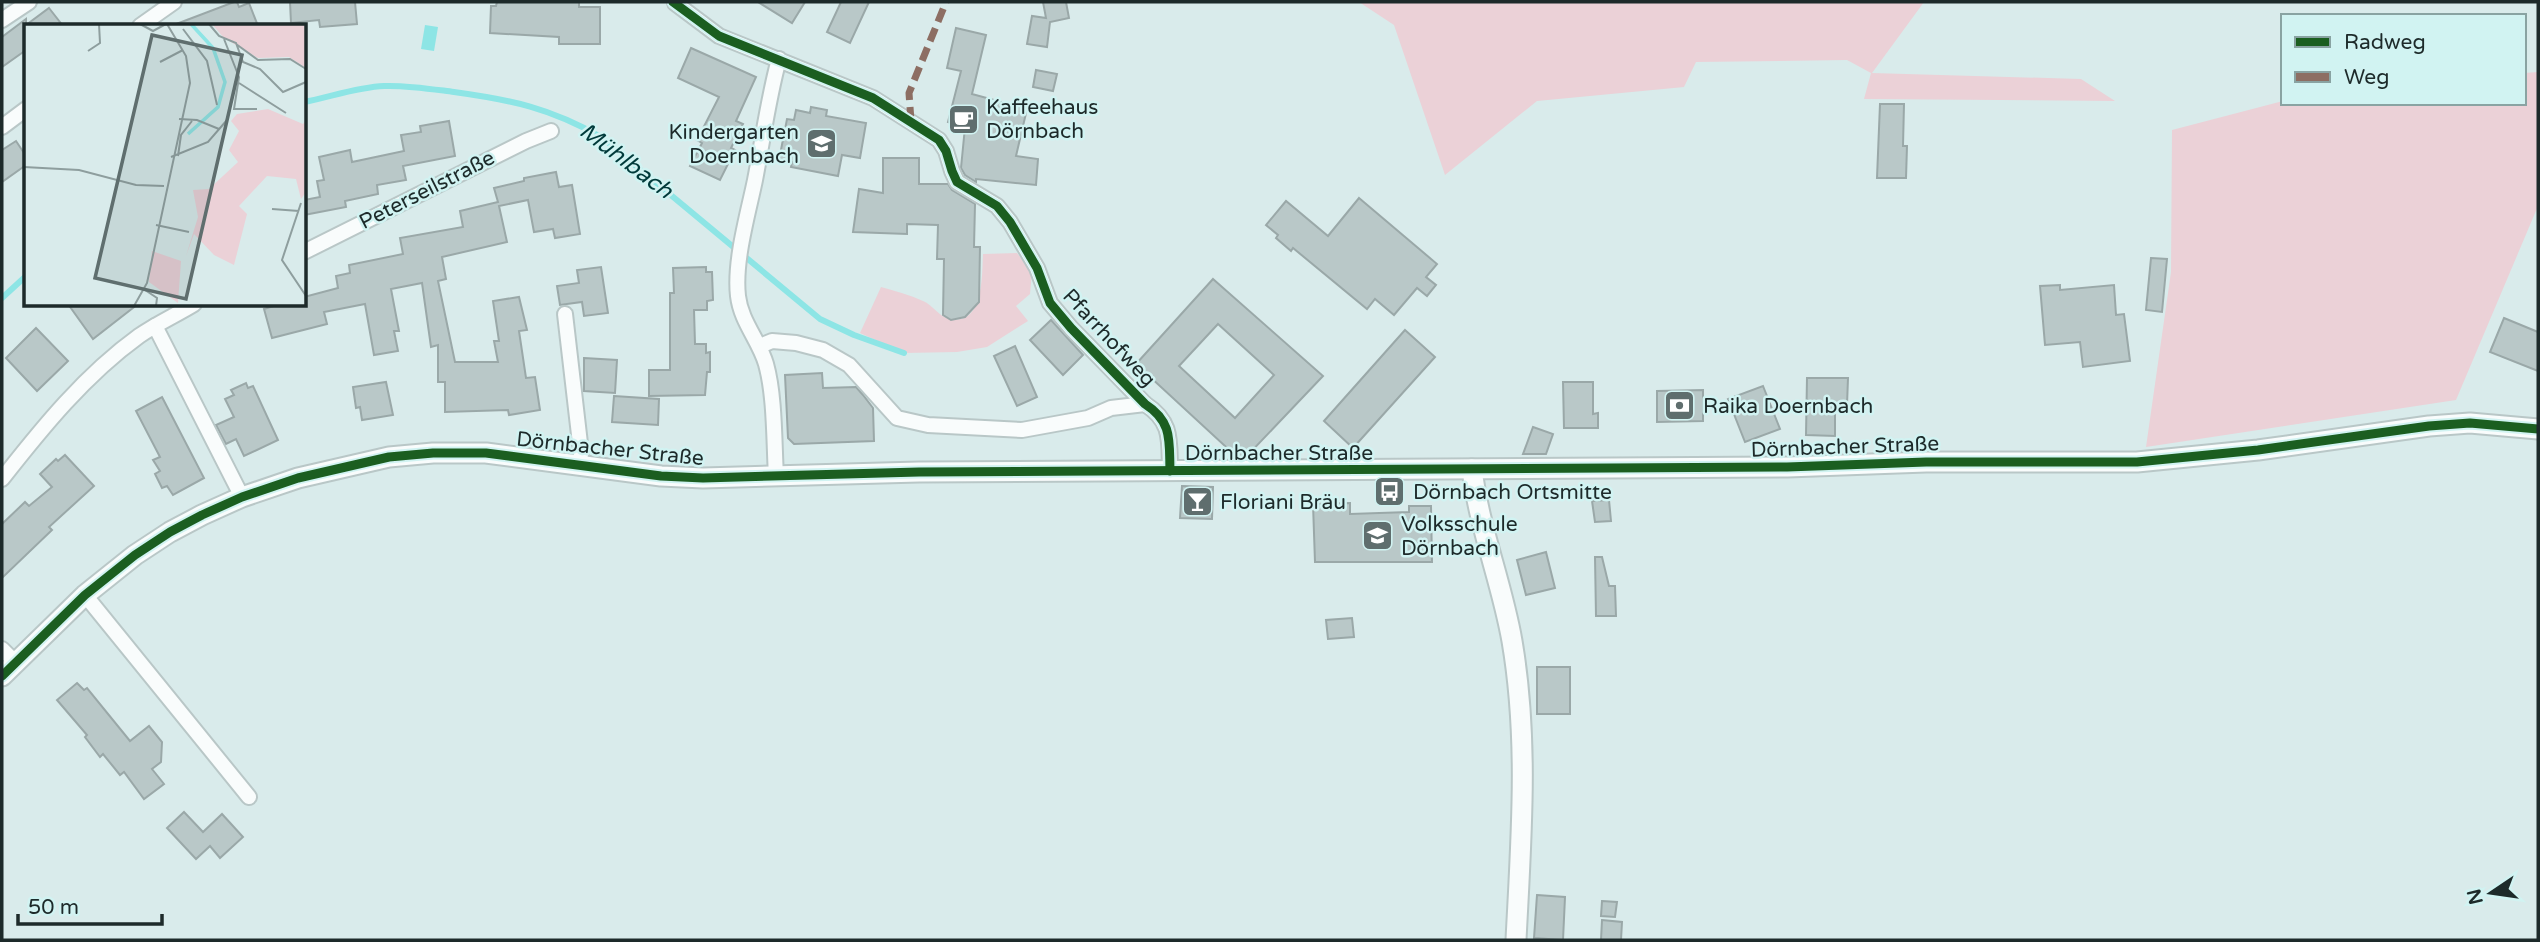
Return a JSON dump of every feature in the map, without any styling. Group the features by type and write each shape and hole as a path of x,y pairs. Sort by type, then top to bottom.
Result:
{"street":[{"path":"2,20 29,2"},
{"path":"143,24 174,2"},
{"name":"Pfarrhofweg","path":"675,3 719,36 873,97 939,140 957,181 997,206 1010,222 1037,268 1050,303 1146,404 1159,412 1168,427 1170,471"},
{"path":"776,476 767,366 760,346 742,314 737,295 744,234 779,59"},
{"path":"2,127 24,110"},
{"name":"Peterseilstraße","path":"306,251 551,131"},
{"path":"2,479 43,427 113,357 155,326 190,306"},
{"path":"565,314 581,452 580,466"},
{"path":"155,326 242,497"},
{"name":"Pfarrhofweg","path":"760,346 772,341 796,343 823,350 849,365 897,418 928,425 1022,430 1088,418 1111,408 1146,404"},
{"name":"Dörnbacher Straße","path":"6,663 135,555 170,532 242,497 299,478 389,457 433,453 486,453 661,476 703,478 891,472 1787,467 1926,462 2137,462 2258,450 2429,426 2470,424 2538,429"},
{"path":"1472,469 1512,640 1519,692 1523,755 1516,940"},
{"path":"85,595 249,796"}],"shaded area":[{"path":"1359,2 1924,2 1872,73 2081,79 2115,101 1864,99 1871,73 1847,60 1696,62 1684,87 1537,101 1445,175 1394,25"},
{"path":"2538,72 2538,206 2456,400 2146,447 2171,272 2172,130 2281,102 2281,105 2526,105 2526,73"},
{"path":"1017,253 1032,272 1030,294 1016,306 1028,321 987,347 957,352 904,353 860,333 881,287 923,301 946,318 961,319 969,315 979,297 983,254"}],"water":[{"path":"425,25 438,27 434,51 421,49"}],"building":[{"path":"237,2 239,7 249,3 257,24 176,24"},
{"path":"290,2 355,2 357,24 320,27 319,20 291,23"},
{"path":"497,2 579,2 579,7 600,7 600,44 559,44 559,37 490,33 491,6 496,6"},
{"path":"758,2 805,2 792,23"},
{"path":"841,2 869,2 850,43 827,32"},
{"path":"1043,2 1066,2 1069,18 1050,22 1047,47 1027,44 1032,16 1046,18"},
{"path":"49,8 61,24 27,24"},
{"path":"26,19 24,51 2,67 2,37"},
{"path":"956,28 986,35 972,94 1027,109 1016,156 1038,159 1036,185 976,179 976,182 965,175 961,168 965,127 948,122 961,71 947,68"},
{"path":"691,48 756,77 736,121 743,124 731,148 735,150 720,180 690,166 702,143 697,140 719,97 678,78"},
{"path":"1036,70 1057,74 1053,91 1033,87"},
{"path":"1880,104 1904,104 1903,146 1907,146 1906,178 1877,178"},
{"name":"Kindergarten Doernbach","path":"811,107 827,110 826,116 866,123 860,158 842,155 838,176 791,167 792,162 779,160 787,119 794,120 796,110 810,113"},
{"path":"449,121 455,156 403,166 406,180 377,185 378,194 345,201 346,207 306,215 306,200 320,197 317,181 324,180 319,157 350,150 352,162 404,151 401,135 421,132 420,126"},
{"path":"16,141 24,153 24,166 2,182 2,150"},
{"path":"883,158 919,158 919,184 948,184 952,190 975,204 974,247 980,247 979,302 965,317 951,320 943,315 944,259 937,259 938,225 907,224 907,234 853,232 859,189 883,193"},
{"path":"556,172 559,187 572,185 580,234 555,238 553,229 534,232 528,200 499,206 507,242 442,257 446,279 438,281 455,362 498,362 494,341 499,341 493,301 519,297 527,330 519,331 526,378 535,377 540,410 509,415 508,410 445,412 445,382 438,382 438,345 431,347 422,283 391,289 399,331 394,331 398,351 374,355 365,304 324,312 327,324 272,338 264,309 274,306 306,306 306,296 338,288 336,276 350,273 349,265 403,254 400,238 463,227 460,211 498,202 494,188 524,181 524,178"},
{"path":"1359,198 1437,264 1426,277 1436,285 1427,296 1417,288 1394,315 1375,299 1367,309 1293,248 1291,251 1266,225 1286,201 1328,236"},
{"path":"2151,258 2167,259 2162,312 2146,310"},
{"path":"601,267 608,313 584,316 582,302 560,305 557,286 579,283 577,270"},
{"path":"706,267 706,272 712,272 713,300 707,301 707,310 694,310 695,344 706,344 706,353 710,352 710,372 707,372 705,395 649,396 649,370 670,370 670,293 674,293 673,268"},
{"path":"1213,279 1323,376 1245,458 1238,458 1136,364","holes":["1218,324 1274,375 1235,418 1179,366"]},
{"path":"2060,285 2060,290 2114,285 2116,315 2124,314 2130,361 2083,367 2080,342 2045,345 2040,286"},
{"path":"69,306 135,306 93,339"},
{"path":"2504,318 2538,332 2538,371 2490,352"},
{"path":"1051,320 1083,355 1063,375 1030,340"},
{"path":"36,328 68,361 37,391 6,358"},
{"path":"1405,330 1435,357 1353,448 1324,421"},
{"path":"1015,346 1037,397 1017,406 994,356"},
{"path":"584,358 617,360 615,393 584,391"},
{"path":"822,373 823,388 856,387 873,408 874,441 794,444 788,438 785,375"},
{"path":"1807,378 1848,378 1847,405 1835,405 1835,436 1806,435"},
{"path":"386,382 393,415 362,420 360,407 356,408 353,387"},
{"path":"1563,382 1593,382 1593,414 1598,413 1598,428 1564,428"},
{"path":"246,383 248,388 253,386 278,440 244,456 236,439 226,444 216,425 234,417 225,399 234,395 231,390"},
{"path":"1763,386 1780,429 1745,442 1728,399"},
{"name":"Raika Doernbach","path":"1703,390 1703,421 1657,422 1657,391"},
{"path":"614,396 659,399 658,425 612,422"},
{"path":"162,397 204,478 173,495 167,486 162,488 155,474 160,471 153,460 160,457 136,411"},
{"path":"1533,427 1553,434 1546,454 1523,454"},
{"path":"65,455 94,486 49,527 52,530 2,578 2,524 25,502 29,506 52,487 40,474 56,459 58,461"},
{"name":"Floriani Bräu","path":"1182,486 1213,487 1212,519 1180,518"},
{"path":"1609,500 1611,521 1595,522 1592,501"},
{"path":"1350,503 1350,514 1409,512 1409,506 1431,506 1432,562 1315,562 1313,504"},
{"path":"1546,552 1555,588 1526,595 1517,560"},
{"path":"1595,557 1602,557 1609,586 1615,586 1616,616 1596,616"},
{"path":"1352,618 1354,637 1328,639 1326,620"},
{"path":"1537,667 1570,667 1570,714 1537,714"},
{"path":"77,683 84,690 87,688 130,741 149,726 162,742 161,762 152,769 164,784 144,799 124,772 120,775 103,754 100,757 85,737 87,735 57,700"},
{"path":"184,812 203,832 222,814 243,837 220,858 210,846 196,859 167,828"},
{"path":"1537,895 1565,897 1563,940 1534,938"},
{"path":"1602,901 1617,902 1615,917 1601,916"},
{"path":"1602,920 1622,922 1621,940 1601,940"}],"waterway":[{"name":"Mühlbach","path":"306,102 364,88 401,86 494,98 565,119 601,137 820,319 904,353"},
{"name":"Mühlbach","path":"2,298 24,278"}],"marked path":[{"path":"911,121 909,93 946,2"}],"cycle path":[{"path":"673,2 719,36 873,98 939,140 946,151 957,182 997,206 1010,222 1037,268 1050,303 1071,328 1161,418 1168,433 1170,471"},
{"path":"2,676 85,595 135,555 170,532 242,497 298,478 389,457 433,453 486,453 661,476 703,478 919,472 1787,467 1926,462 2137,462 2258,450 2429,426 2470,423 2538,429"}],"place":[{"name":"Kaffeehaus Dörnbach","path":"963,119"},
{"name":"Kindergarten Doernbach","path":"822,144"},
{"name":"Raika Doernbach","path":"1680,406"},
{"name":"Dörnbach Ortsmitte","path":"1390,492"},
{"name":"Floriani Bräu","path":"1197,502"},
{"name":"Volksschule Dörnbach","path":"1378,536"}]}
